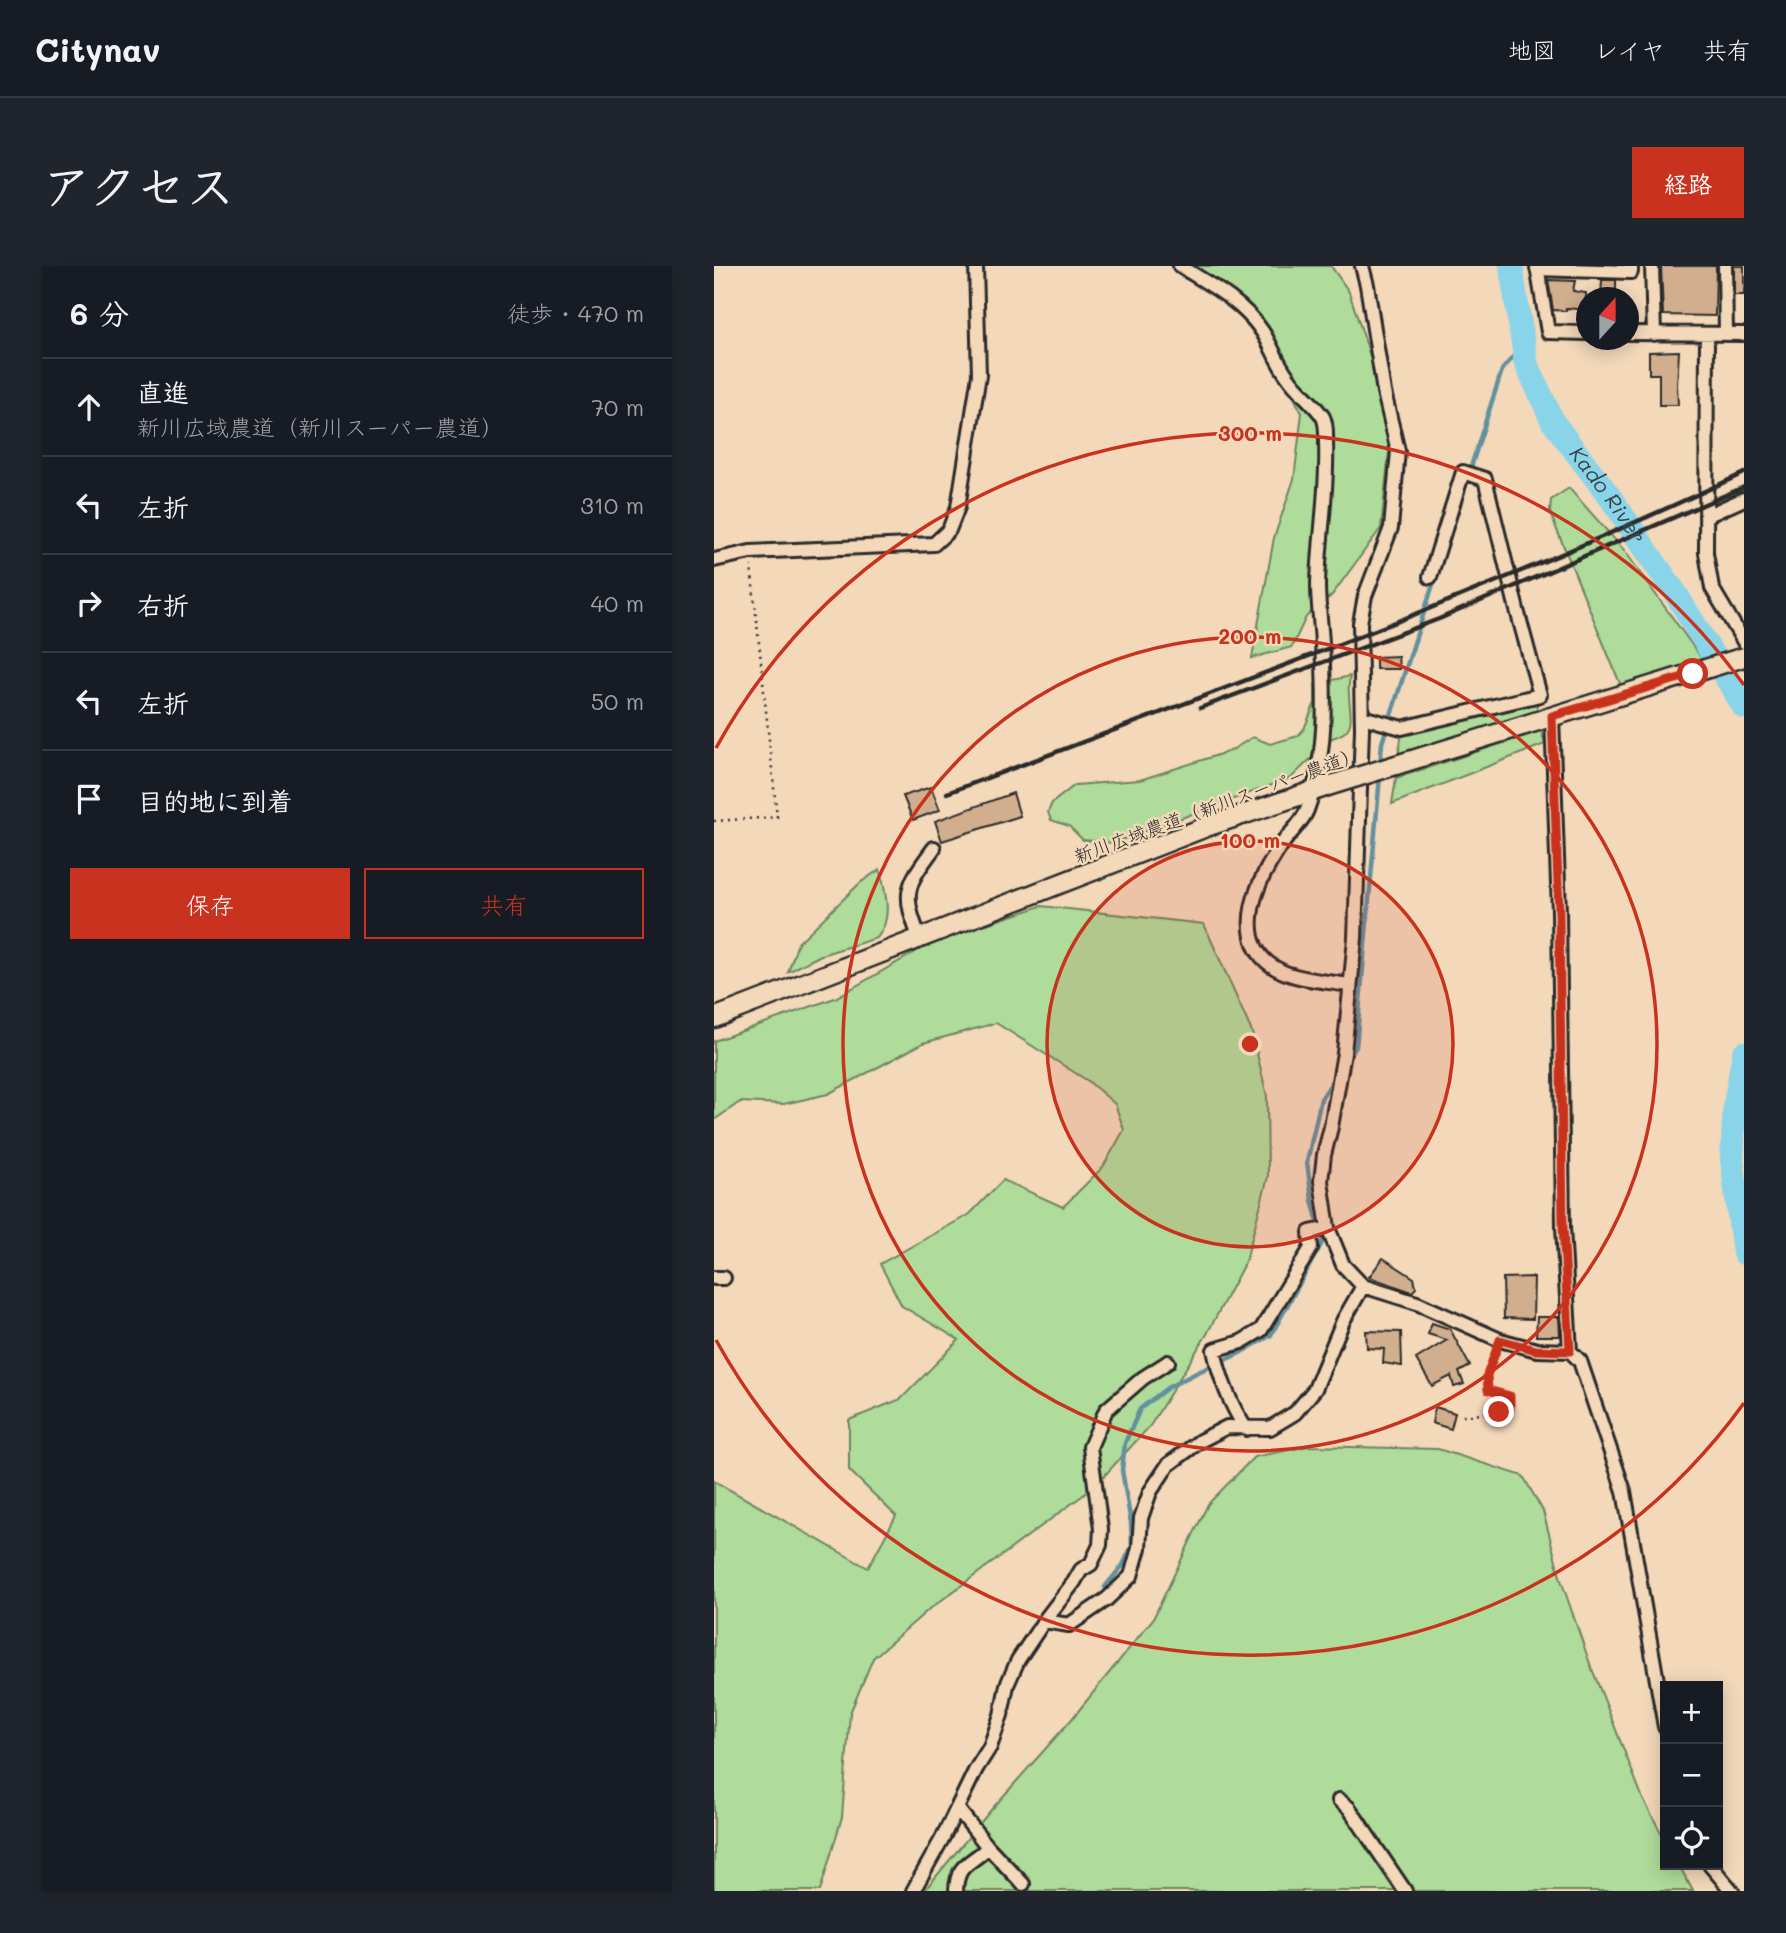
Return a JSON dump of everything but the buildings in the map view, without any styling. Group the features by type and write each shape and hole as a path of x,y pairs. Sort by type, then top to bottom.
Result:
{"street":[{"path":"714,560 750,552 934,544 949,530 958,508 979,375 976,266"},
{"path":"1180,266 1222,292 1245,312 1262,331 1294,387 1322,417 1326,426 1327,468 1318,586 1324,693 1320,788 1306,813 1281,846 1258,887 1251,908 1252,937 1265,962 1281,972 1349,985"},
{"path":"1362,266 1384,392 1398,451 1391,528 1365,596 1360,623 1362,717 1355,938 1344,1053 1321,1181 1327,1228 1343,1265 1363,1286 1417,1303 1500,1340 1536,1350 1570,1351"},
{"path":"1576,333 1548,332 1537,268 1631,272 1631,266"},
{"path":"1652,266 1654,334"},
{"path":"1725,266 1726,334"},
{"path":"1639,333 1744,334"},
{"path":"1707,334 1706,553 1712,588 1744,652"},
{"path":"1362,717 1402,728 1540,695 1485,479 1463,472 1430,577"},
{"path":"1706,516 1744,499"},
{"name":"新川広域農道（新川スーパー農道）","path":"714,1018 1206,827 1320,788 1693,674 1744,652"},
{"path":"1552,716 1559,912 1563,1227 1570,1351 1580,1361 1623,1491 1660,1699"},
{"path":"920,939 910,913 908,890 916,873 934,848"},
{"path":"1246,1429 1235,1412 1219,1373 1214,1350 1241,1342 1261,1329 1311,1248 1310,1232 1327,1228"},
{"path":"1044,1621 1069,1625 1107,1599 1131,1576 1150,1492 1168,1465 1199,1441 1227,1427 1270,1428 1295,1413 1315,1389 1343,1321 1363,1286"},
{"path":"914,1891 976,1769 990,1747 1001,1715 1007,1685 1018,1660 1081,1570 1091,1564 1100,1545 1101,1530 1090,1447 1106,1410 1143,1378 1168,1362"},
{"path":"1339,1800 1349,1808 1405,1891"},
{"path":"957,1808 988,1847 1023,1884"},
{"path":"956,1891 956,1880 962,1867 988,1847"},
{"path":"1714,1870 1732,1891"}],"path":[{"path":"714,821 777,817 750,552"},
{"path":"1463,1416 1510,1409 1510,1396 1488,1390 1487,1375 1500,1340"}],"green space":[{"path":"1190,266 1331,266 1349,292 1392,422 1381,528 1332,595 1306,617 1292,647 1252,658 1274,538 1294,479 1302,413 1266,344"},
{"path":"1569,488 1624,550 1702,659 1621,686 1550,513 1551,500"},
{"path":"1350,676 1349,726 1346,731 1332,738 1291,778 1113,843 1083,840 1069,826 1051,820 1048,812 1052,803 1075,785 1140,780 1230,751 1253,737 1270,744 1298,736 1304,729 1315,703 1315,684"},
{"path":"1536,702 1538,714 1398,756 1402,733"},
{"path":"1541,731 1545,744 1392,804 1396,778"},
{"path":"880,869 887,913 877,938 821,955 788,972 798,943 860,883"},
{"path":"1041,906 1204,924 1252,1032 1267,1096 1268,1177 1246,1260 1207,1334 1150,1426 1094,1487 927,1611 873,1658 850,1713 842,1817 820,1891 714,1891 714,1481 868,1568 896,1516 849,1470 849,1420 901,1399 959,1340 902,1306 880,1264 970,1214 1003,1180 1063,1207 1103,1167 1124,1130 1115,1104 1088,1081 996,1023 923,1043 828,1094 784,1104 740,1102 714,1120 714,1041 835,998 933,942"},
{"path":"1309,1446 1438,1449 1523,1476 1543,1511 1561,1580 1589,1661 1643,1799 1660,1831 1660,1870 1682,1870 1693,1891 924,1891 1071,1720 1153,1619 1208,1504 1254,1457"}],"waterway":[{"name":"Kado River","path":"1511,266 1526,363 1553,422 1610,497 1676,594 1744,707"},
{"path":"1469,473 1502,370 1523,345"},
{"path":"1380,764 1382,743 1435,578"},
{"path":"1348,1057 1356,1047 1380,776"},
{"name":"Kado River","path":"1744,1053 1735,1104 1732,1159 1744,1253"},
{"path":"1105,1587 1123,1565 1132,1546 1122,1470 1125,1443 1140,1409 1167,1388 1271,1335 1323,1241 1312,1200 1307,1162 1321,1099 1336,1076"}],"railway":[{"path":"947,793 1449,601 1744,473"},
{"path":"1200,708 1439,619 1744,487"}],"route":[{"path":"1499,1412 1510,1409 1510,1396 1488,1390 1487,1375 1500,1340 1536,1350 1570,1351 1563,1227 1559,912 1552,716 1693,674"}]}
